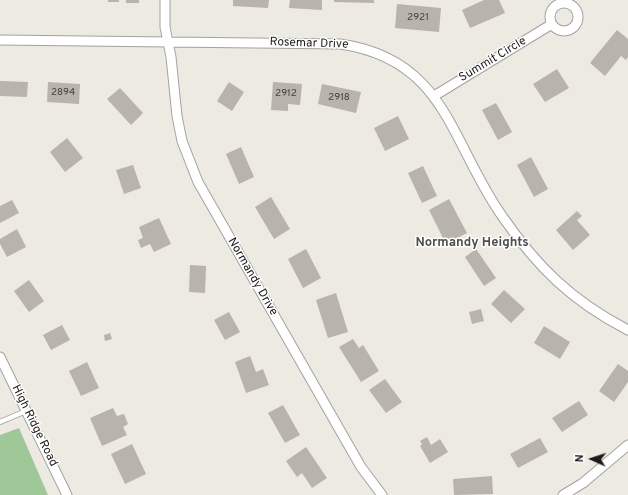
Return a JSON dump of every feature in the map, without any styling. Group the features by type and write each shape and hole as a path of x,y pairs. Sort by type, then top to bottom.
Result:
{"street":[{"name":"Normandy Drive","path":"165,0 165,27 177,116 182,141 198,182 361,467 382,495"},
{"name":"Summit Circle","path":"434,96 552,24"},
{"name":"Rosemar Drive","path":"0,40 340,44 357,46 376,52 395,61 414,74 434,96 500,214 522,245 546,271 573,296 598,315 628,330"},
{"name":"High Ridge Road","path":"0,357 67,495"},
{"path":"563,495 583,483 628,445"}],"lane":[{"path":"0,422 26,411"}],"green space":[{"path":"19,428 48,495 0,495 0,435"}],"building":[{"path":"108,0 119,0 119,2 108,2"},
{"path":"126,0 139,0 139,3 126,3"},
{"path":"233,0 269,0 268,8 233,6"},
{"path":"290,0 322,0 322,10 289,8"},
{"path":"334,0 374,0 374,3 334,2"},
{"path":"484,0 499,0 505,13 470,28 462,10"},
{"path":"397,4 441,8 439,32 395,28"},
{"path":"617,30 628,39 628,57 626,60 621,56 605,76 590,63"},
{"path":"557,69 569,88 545,102 533,84"},
{"path":"0,81 28,82 27,97 0,96"},
{"path":"48,82 80,84 79,104 47,102"},
{"path":"229,82 244,92 232,111 217,101"},
{"path":"273,82 302,84 300,105 288,104 288,111 271,110"},
{"path":"322,84 361,92 356,113 318,104"},
{"path":"120,88 143,113 131,125 107,99"},
{"path":"496,103 512,132 498,140 482,110"},
{"path":"398,116 409,139 385,151 374,128"},
{"path":"67,138 83,158 65,172 50,152"},
{"path":"241,147 254,177 239,184 226,154"},
{"path":"531,157 548,189 534,197 517,165"},
{"path":"133,165 141,188 124,194 116,170"},
{"path":"423,166 437,196 422,203 408,173"},
{"path":"271,197 290,229 274,239 255,207"},
{"path":"449,199 467,233 446,244 429,210"},
{"path":"12,200 19,213 0,223 0,206"},
{"path":"577,211 582,216 577,220 590,235 573,250 556,230"},
{"path":"159,218 171,244 154,252 150,244 141,248 138,240 143,238 139,227"},
{"path":"17,229 26,247 7,257 0,244 0,239"},
{"path":"306,249 321,278 303,288 288,259"},
{"path":"476,249 496,278 484,286 465,257"},
{"path":"190,265 206,266 205,293 189,292"},
{"path":"29,280 44,301 29,312 14,291"},
{"path":"504,290 525,309 511,323 491,304"},
{"path":"336,293 348,332 328,338 316,300"},
{"path":"481,309 484,321 472,324 469,312"},
{"path":"229,312 240,332 225,340 214,320"},
{"path":"62,325 70,340 51,350 43,335"},
{"path":"544,326 570,342 560,359 534,343"},
{"path":"110,333 112,339 105,341 104,335"},
{"path":"353,339 359,348 363,345 379,371 361,382 339,347"},
{"path":"250,356 256,372 263,369 269,385 246,393 235,362"},
{"path":"87,362 99,388 81,396 69,371"},
{"path":"618,364 628,371 628,382 614,402 599,391"},
{"path":"385,379 402,402 386,413 369,390"},
{"path":"579,401 588,415 562,432 552,418"},
{"path":"283,405 300,435 285,443 268,413"},
{"path":"113,408 117,416 124,414 128,424 123,427 127,435 102,446 90,418"},
{"path":"427,437 431,445 440,439 448,452 430,463 420,446 422,444 420,441"},
{"path":"540,438 548,452 518,468 510,454"},
{"path":"132,444 146,474 125,484 111,454"},
{"path":"306,447 327,478 312,488 302,473 297,477 286,461"},
{"path":"492,476 493,494 454,495 453,479"}],"district":[{"name":"Normandy Heights","path":"472,243"}]}
